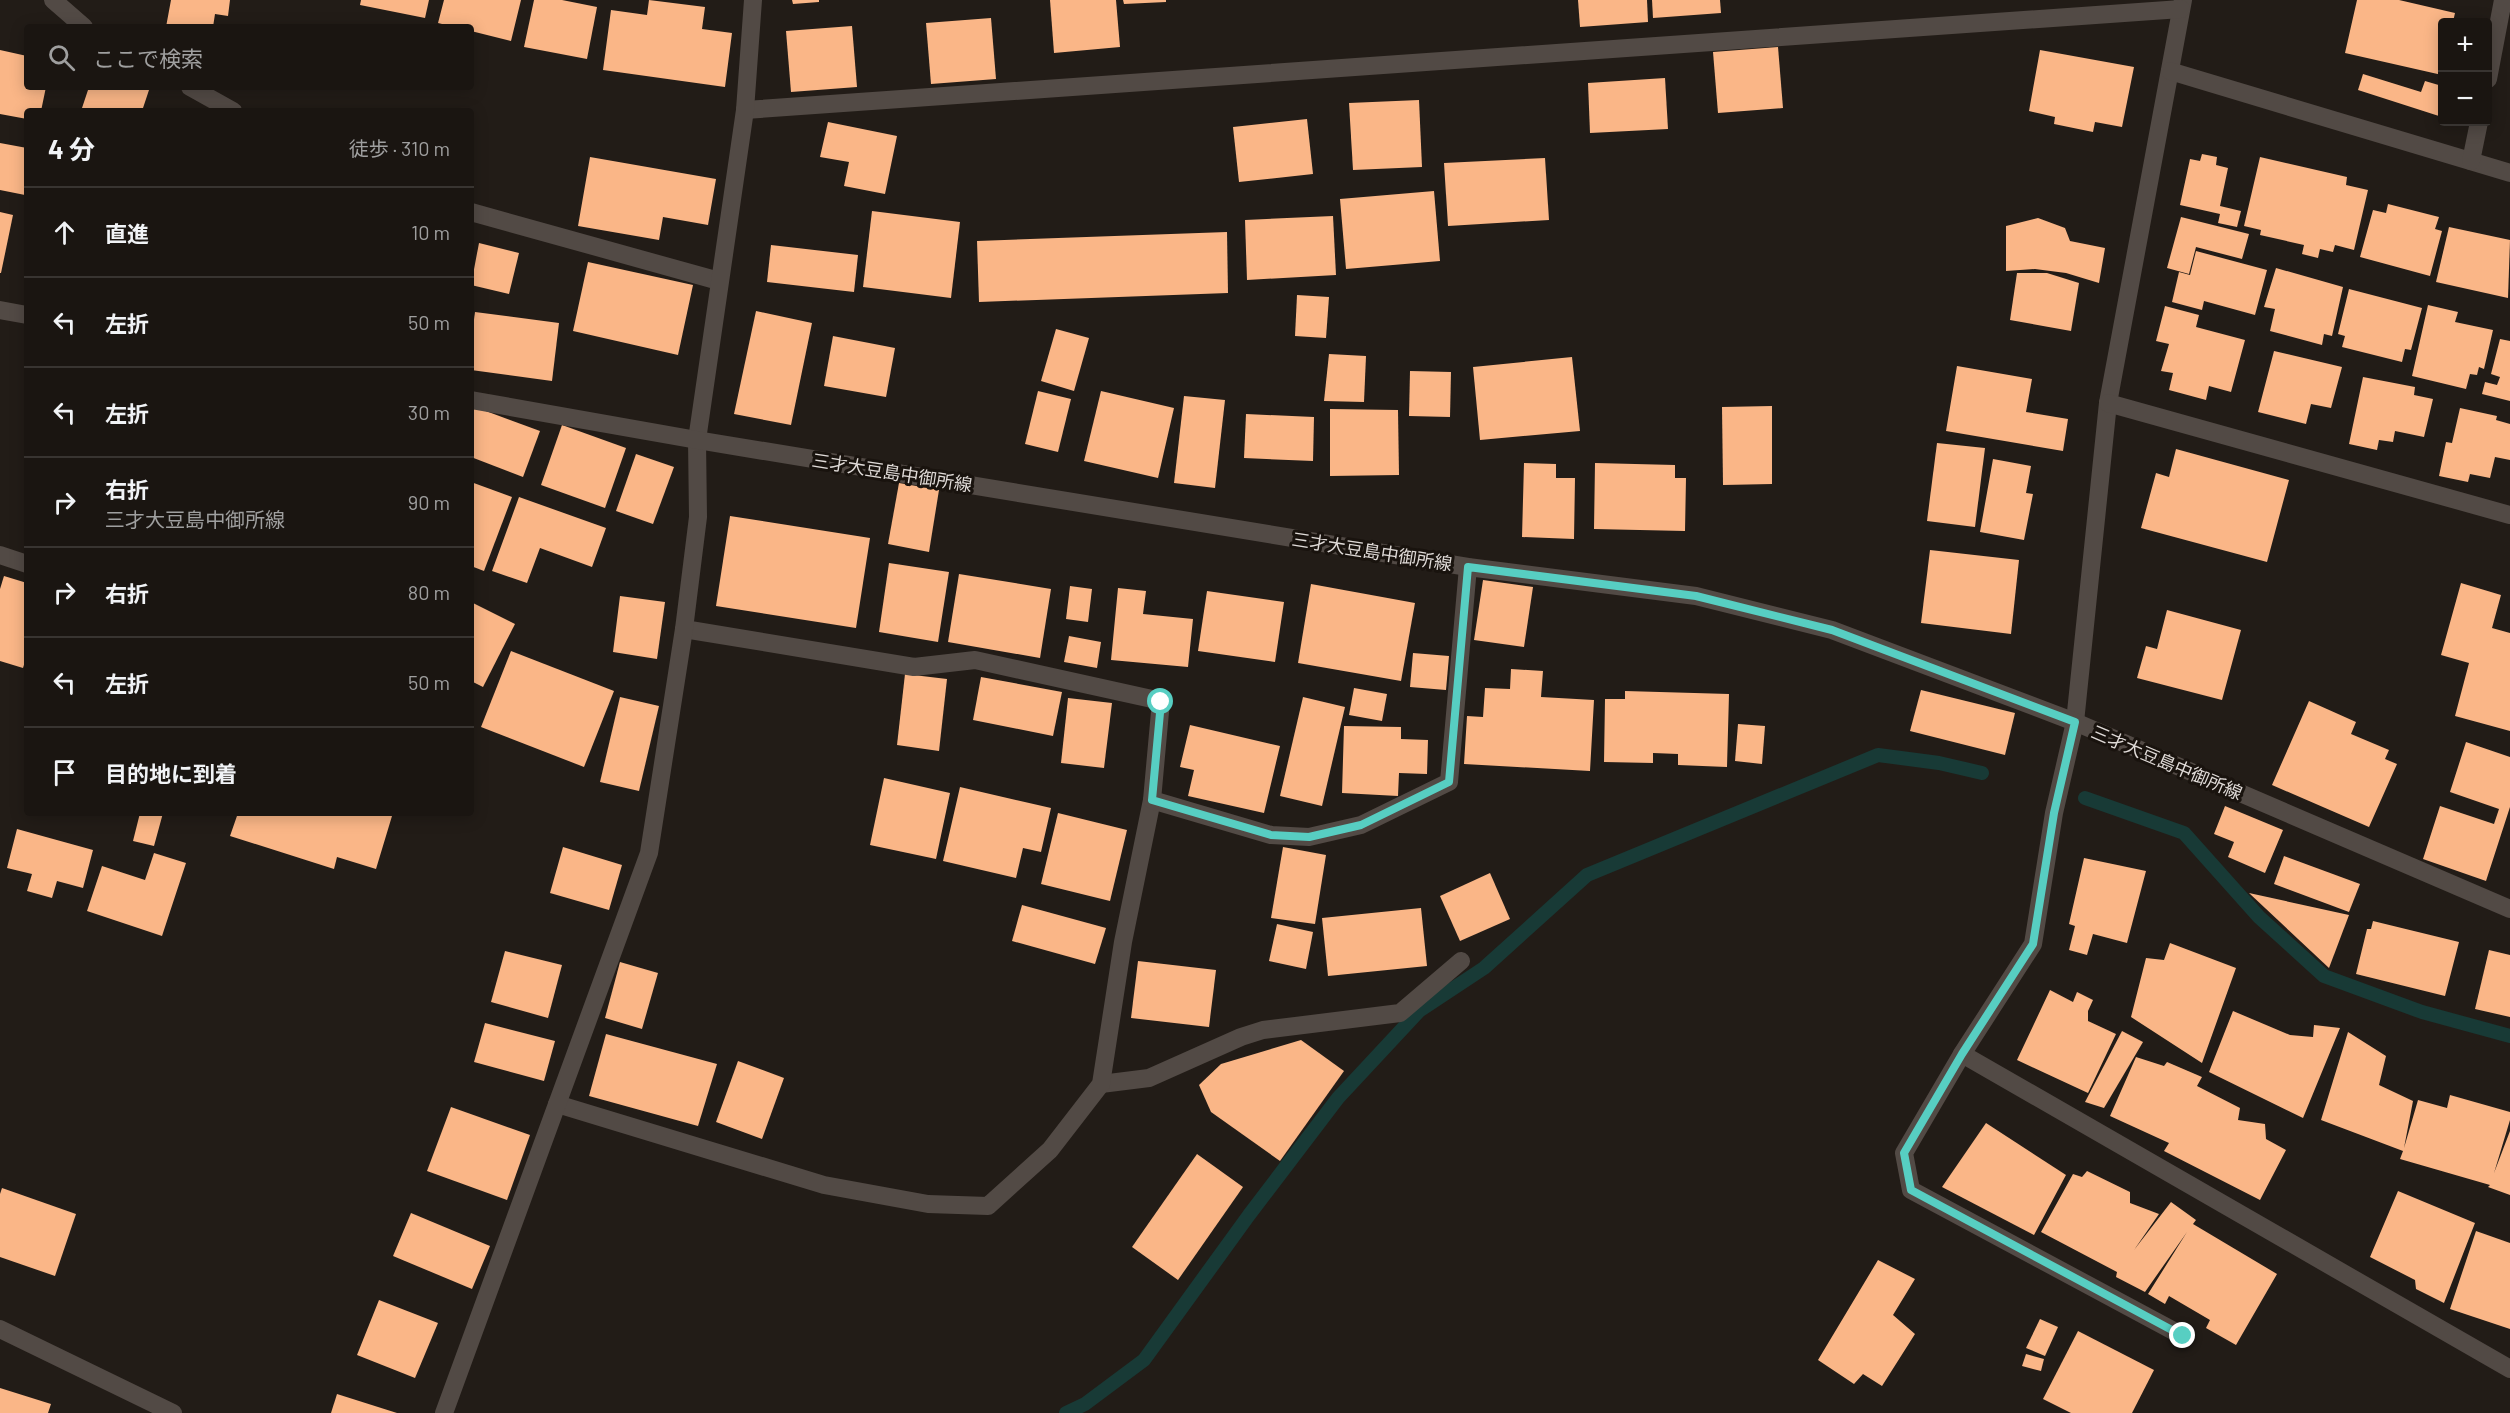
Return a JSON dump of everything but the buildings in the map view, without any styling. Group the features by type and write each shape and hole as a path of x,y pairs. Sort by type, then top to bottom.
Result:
{"street":[{"path":"53,0 81,24"},
{"path":"444,1413 649,854 684,629 698,517 697,440 745,110 753,0"},
{"path":"2488,72 2503,0"},
{"path":"745,110 2182,5 2108,403 2075,722 2054,813 2033,944 1962,1054 1904,1153 1911,1190 2183,1336"},
{"path":"2170,71 2510,173"},
{"path":"195,90 228,108"},
{"path":"2471,161 2478,126"},
{"path":"474,213 719,281"},
{"path":"0,310 24,314"},
{"name":"三才大豆島中御所線","path":"474,401 697,440 1468,567 1696,596 1832,630 2075,722 2510,909"},
{"path":"2108,403 2510,515"},
{"path":"0,555 24,563"},
{"path":"1152,800 1271,835 1309,837 1361,825 1449,782 1468,567"},
{"path":"557,1104 824,1185 928,1203 988,1206 1050,1150 1101,1084 1123,942 1152,800 1161,702 975,660 914,667 684,629"},
{"path":"1101,1084 1149,1078 1241,1037 1263,1030 1400,1012 1461,961"},
{"path":"1962,1054 2510,1369"},
{"path":"0,1329 173,1413"}],"waterway":[{"path":"1066,1413 1085,1404 1144,1360 1249,1215 1338,1098 1419,1011 1484,968 1587,875 1878,755 1939,763 1982,773"},
{"path":"2085,798 2184,833 2259,917 2324,976 2422,1012 2510,1036"}],"route":[{"path":"1161,702 1152,800 1271,835 1309,837 1361,825 1449,782 1468,567 1696,596 1832,630 2075,722 2054,813 2033,944 1962,1054 1904,1153 1911,1190 2183,1336"}]}
